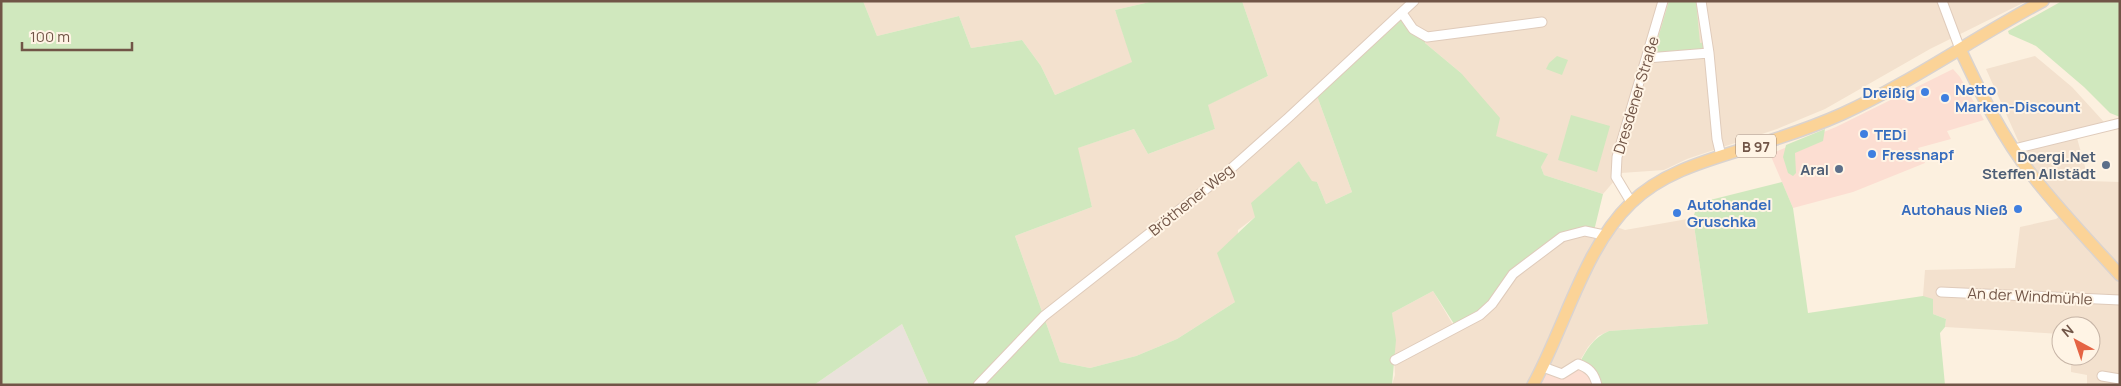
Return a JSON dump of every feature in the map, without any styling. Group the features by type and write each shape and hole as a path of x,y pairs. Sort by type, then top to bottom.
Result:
{"main road":[{"name":"B 97","path":"1533,385 1604,235 1631,202 1672,176 1721,156 1772,140 1844,113 1883,93 2043,1"},
{"path":"1960,49 2014,150 2060,208 2120,275"}],"street":[{"name":"Bröthener Weg","path":"978,385 1044,316 1225,174 1414,1"},
{"name":"Dresdener Straße","path":"1631,202 1620,186 1615,167 1619,147 1663,1"},
{"path":"1701,1 1709,53 1717,139 1721,156"},
{"path":"1942,1 1960,49"},
{"path":"1402,13 1413,29 1427,37 1542,22"},
{"path":"1647,58 1709,53"},
{"path":"2014,150 2120,123"},
{"path":"1395,360 1480,315 1492,304 1513,274 1562,236 1585,231 1604,235"},
{"name":"An der Windmühle","path":"1941,292 2120,300"},
{"path":"1543,367 1562,374 1578,364 1588,368 1594,374 1597,385"},
{"path":"2102,376 2120,379"}],"shaded area":[{"path":"863,1 1154,1 1115,10 1133,62 1055,95 1041,66 1022,40 971,48 959,16 877,36"},
{"path":"1242,1 2027,1 1930,49 1825,109 1777,129 1687,159 1664,170 1621,173 1603,194 1544,175 1541,167 1547,154 1495,136 1461,73 1425,43 1316,93 1352,192 1326,204 1317,182 1312,182 1299,161 1255,217 1238,230 1235,302 1177,339 1136,356 1090,368 1060,362 1015,236 1092,207 1077,148 1134,129 1148,154 1215,129 1207,105 1268,76"},
{"path":"2035,56 2072,87 2104,122 2075,131 2089,181 2120,182 2120,385 2087,385 2087,375 2071,372 2071,366 2101,366 2101,316 2051,316 2051,333 1945,327 1946,319 1933,314 1923,296 1925,270 2015,268 2020,227 2056,219 2068,210 2042,181 2025,156 1986,69"},
{"path":"1953,69 1960,77 1984,120 1947,131 1951,139 1918,148 1925,163 1853,192 1793,208 1770,154 1836,127"},
{"path":"1693,218 1708,324 1609,331 1598,336 1588,347 1578,364 1562,374 1543,367 1611,225 1625,230"},
{"path":"1575,232 1603,236 1532,385 1392,385 1395,375 1392,313 1433,291 1455,328 1513,274"},
{"path":"902,324 929,385 814,385"},
{"path":"1579,364 1597,385 1533,385 1543,367 1562,375"}],"green space":[{"path":"1,1 863,1 877,36 959,16 971,48 1022,40 1041,66 1055,95 1132,62 1115,10 1154,1 1242,1 1268,76 1208,105 1215,129 1148,154 1134,129 1078,148 1092,207 1015,236 1060,362 1090,368 1136,356 1177,339 1235,302 1217,253 1255,217 1251,203 1299,161 1312,181 1317,182 1326,204 1352,192 1316,93 1402,13 1424,37 1425,43 1461,73 1500,118 1496,136 1548,154 1541,167 1544,175 1603,194 1594,231 1575,231 1513,274 1492,304 1456,327 1433,291 1392,313 1396,340 1392,385 929,385 902,324 814,385 1,385"},
{"path":"1669,1 1696,1 1700,43 1705,42 1705,50 1653,55"},
{"path":"2062,1 2120,1 2120,117 2110,113 2084,87 2036,46 2009,34 2008,31"},
{"path":"1557,56 1568,60 1562,75 1546,69 1549,63"},
{"path":"1571,115 1610,126 1597,172 1558,160"},
{"path":"1825,129 1823,141 1795,153 1796,173 1793,176 1788,173 1783,157 1786,145"},
{"path":"1782,182 1793,208 1808,313 1923,296 1933,299 1933,314 1946,319 1945,327 1940,333 1945,385 1597,385 1579,364 1591,344 1603,334 1609,331 1708,324 1693,218 1698,203"}],"place":[{"name":"Dreißig","path":"1925,92"},
{"name":"Netto Marken-Discount","path":"1945,98"},
{"name":"TEDi","path":"1864,134"},
{"name":"Fressnapf","path":"1872,154"},
{"name":"Doergi.Net Steffen Allstädt","path":"2106,165"},
{"name":"Aral","path":"1839,169"},
{"name":"Autohaus Nieß","path":"2018,209"},
{"name":"Autohandel Gruschka","path":"1677,213"}]}
